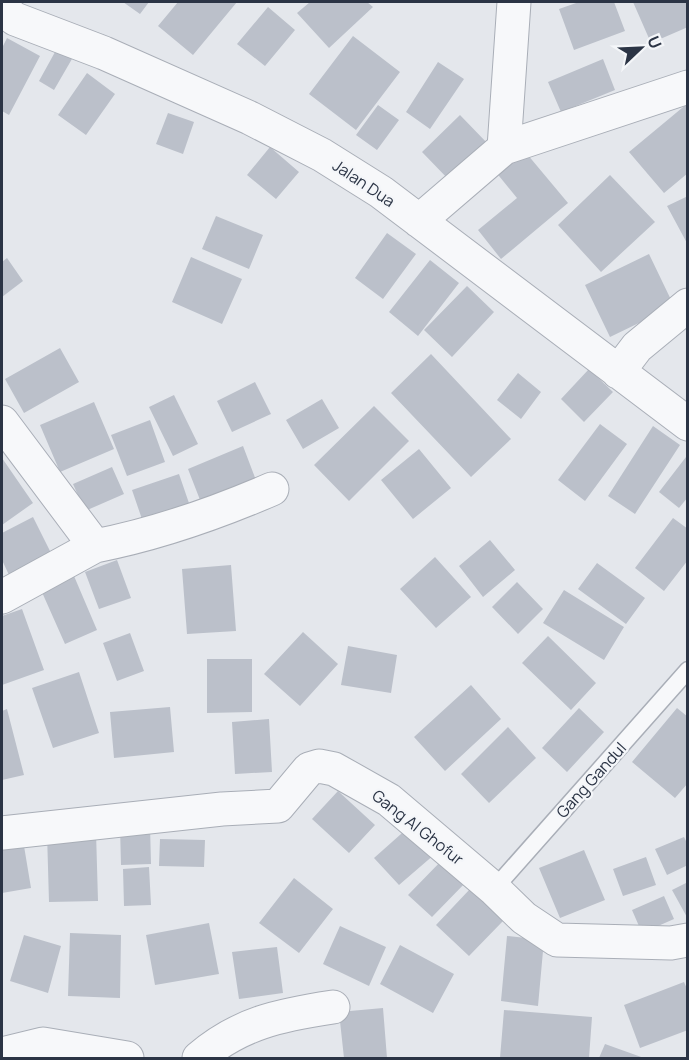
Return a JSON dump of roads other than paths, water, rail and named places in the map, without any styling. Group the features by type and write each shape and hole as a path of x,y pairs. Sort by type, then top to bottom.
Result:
{"street":[{"path":"504,148 514,2"},
{"name":"Jalan Dua","path":"2,9 15,19 104,53 250,118 322,154 381,192 687,424"},
{"path":"418,221 504,148 687,87"},
{"path":"618,372 637,347 687,305"},
{"path":"2,422 95,546"},
{"path":"2,597 95,546 135,538 205,517 272,489"},
{"name":"Gang Al Ghofur","path":"2,833 222,809 278,806 309,769 319,766 334,769 388,800 494,889 524,918 557,940 671,943 687,940"},
{"path":"200,1059 221,1040 257,1024 293,1013 333,1007"},
{"path":"2,1054 43,1044 127,1059"}],"lane":[{"name":"Gang Gandul","path":"494,889 687,670"}]}
